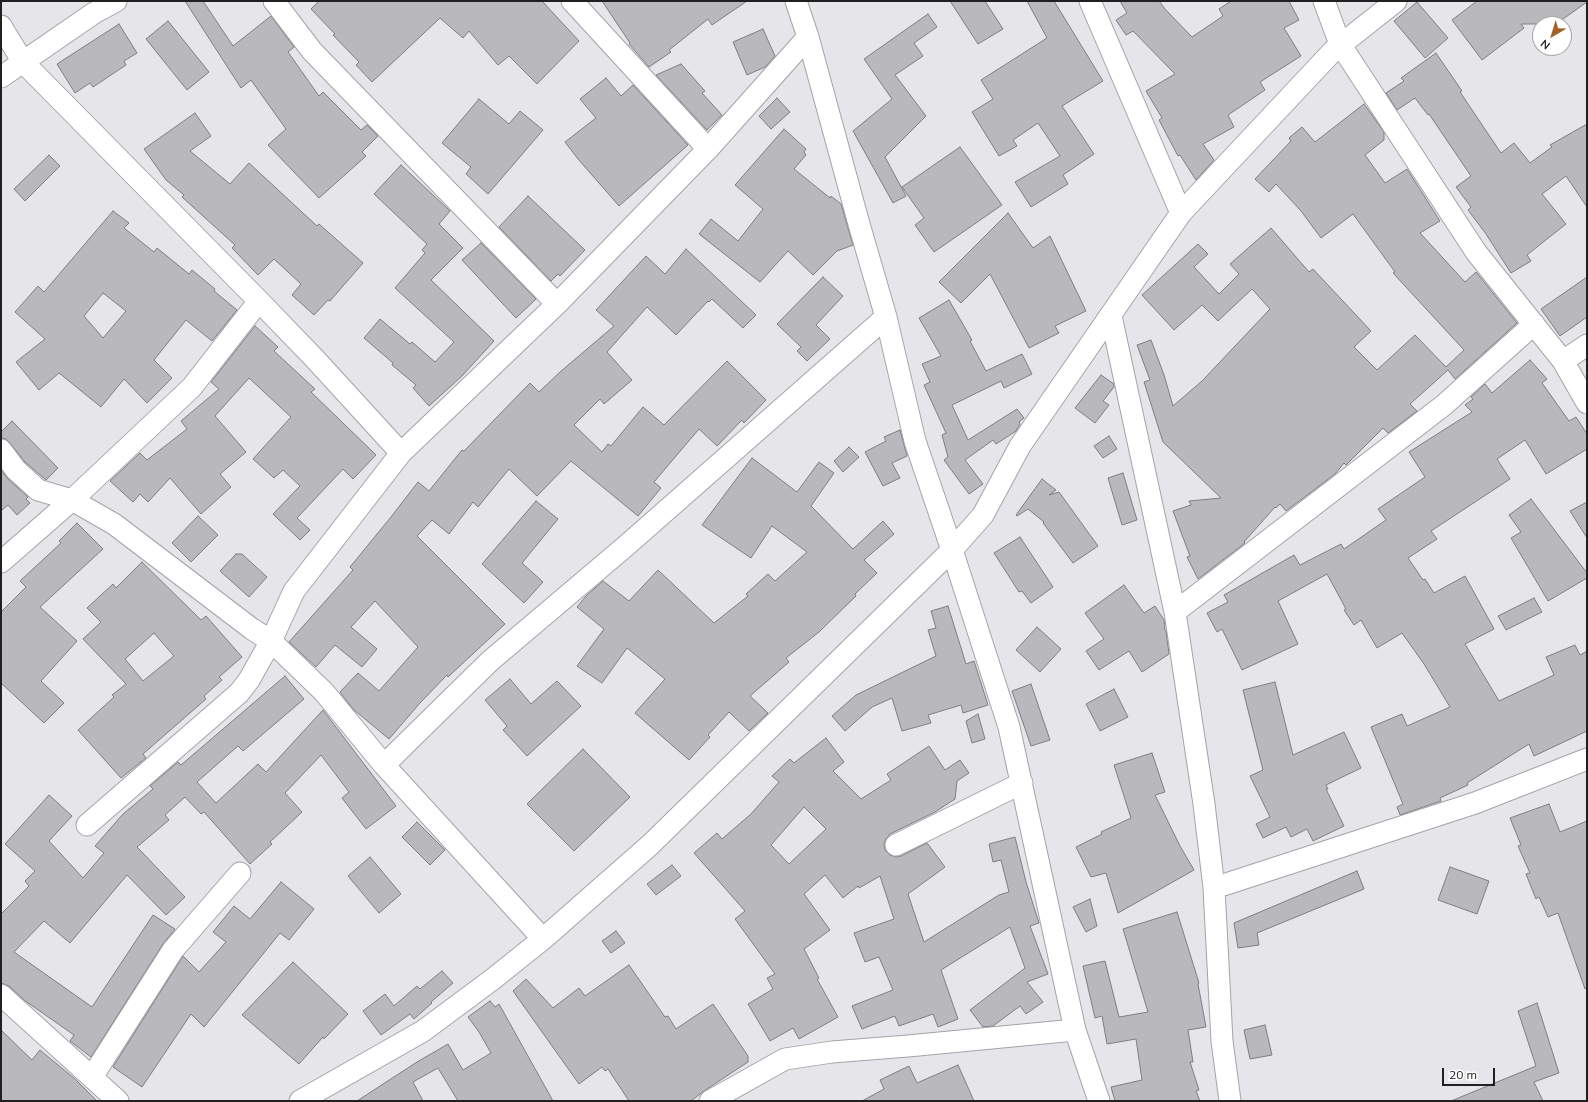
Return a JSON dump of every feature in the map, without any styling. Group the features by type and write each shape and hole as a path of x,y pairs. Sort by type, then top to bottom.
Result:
{"street":[{"path":"1,77 23,62 91,7 116,1"},
{"path":"274,1 312,51 557,304"},
{"path":"572,1 708,149"},
{"path":"796,1 808,37 858,224 886,317 914,441 952,550 1009,727 1075,1030 1099,1101"},
{"path":"1090,1 1181,213"},
{"path":"1324,1 1340,44 1476,252 1563,361 1587,403"},
{"path":"300,1101 423,1031 493,979 543,939 650,845 952,550 983,515 1020,446 1181,213 1340,44 1396,1"},
{"path":"1,26 23,62 259,301 315,359 401,453"},
{"path":"87,825 239,693 249,680 271,641 294,591 401,453 557,304 708,149 808,37"},
{"path":"1,562 72,500 192,386 259,301"},
{"path":"1111,316 1175,612 1204,804 1214,888 1222,1041 1230,1101"},
{"path":"384,766 490,661 627,545 886,317"},
{"path":"1175,612 1444,405 1534,324"},
{"path":"1563,361 1587,345"},
{"path":"1,450 16,470 38,490 72,500 114,524 252,629 271,641 324,692 384,766 543,939"},
{"path":"1214,888 1475,803 1587,759"},
{"path":"896,845 1022,783"},
{"path":"92,1077 173,950 240,873"},
{"path":"1,995 118,1101"},
{"path":"710,1101 785,1059 832,1052 1075,1030"}],"building":[{"path":"185,1 203,1 233,46 271,16 294,47 288,52 319,96 323,92 361,130 367,125 378,136 362,152 366,156 319,198 268,145 286,129 251,80 241,88"},
{"path":"319,1 542,1 579,41 537,84 509,56 498,65 469,31 463,38 440,18 372,82 356,65 359,62 311,9"},
{"path":"602,1 747,1 712,25 708,19 669,50 671,52 649,67 629,44 630,43"},
{"path":"950,1 985,1 1003,29 978,44"},
{"path":"1027,1 1054,1 1103,81 1062,106 1094,154 1063,175 1068,184 1031,207 1015,182 1060,156 1038,123 1013,140 1017,146 999,156 972,112 993,99 981,80 1047,38"},
{"path":"1120,1 1159,1 1192,37 1223,16 1219,9 1231,1 1289,1 1299,20 1284,28 1301,56 1260,82 1265,90 1228,115 1234,127 1203,144 1214,160 1196,180 1180,155 1178,156 1159,120 1162,118 1146,91 1175,74 1133,31 1126,35 1116,20 1127,13"},
{"path":"1477,1 1587,1 1567,16 1532,16 1532,24 1521,24 1524,28 1482,60 1452,20"},
{"path":"1417,2 1448,38 1425,58 1394,21"},
{"path":"928,14 937,27 914,43 923,56 895,75 926,116 885,157 906,196 893,203 853,131 892,99 864,59"},
{"path":"168,21 209,72 187,90 146,39"},
{"path":"119,24 137,53 124,61 126,65 93,87 90,83 75,93 57,64"},
{"path":"763,29 775,56 765,67 747,75 733,42"},
{"path":"1436,53 1501,153 1514,143 1530,163 1552,147 1550,145 1587,124 1587,207 1566,176 1542,194 1566,224 1527,255 1531,261 1511,273 1486,234 1468,210 1471,207 1456,187 1471,176 1429,114 1428,115 1415,98 1397,110 1386,93 1404,81 1401,78"},
{"path":"681,64 705,91 702,93 722,115 707,130 656,75"},
{"path":"606,78 621,96 633,85 688,145 619,206 565,142 596,118 580,99"},
{"path":"777,98 790,112 771,129 759,116"},
{"path":"479,99 509,124 520,111 543,130 488,194 466,174 471,167 442,143"},
{"path":"1364,104 1384,132 1384,140 1365,155 1385,183 1407,169 1440,221 1420,233 1465,282 1476,272 1517,323 1455,379 1448,370 1410,404 1417,411 1388,433 1383,428 1346,465 1344,463 1335,474 1286,511 1280,504 1276,508 1275,507 1244,542 1245,543 1198,579 1187,557 1190,556 1173,511 1191,505 1189,501 1221,498 1163,442 1144,382 1150,380 1137,345 1151,340 1164,375 1173,406 1202,381 1270,309 1252,289 1218,321 1202,305 1174,330 1142,295 1198,244 1208,254 1194,267 1219,294 1239,274 1230,264 1271,228 1309,272 1313,269 1371,331 1354,347 1377,370 1415,335 1446,367 1464,350 1393,273 1395,272 1353,214 1321,238 1301,211 1276,184 1269,192 1255,179 1291,141 1289,138 1302,127 1315,142"},
{"path":"195,113 211,136 190,151 230,184 249,163 317,226 319,224 363,263 330,301 328,300 314,315 292,295 301,284 274,259 258,275 232,248 235,245 182,197 184,195 166,180 144,149"},
{"path":"784,129 806,149 804,152 806,155 794,169 830,198 831,196 841,204 853,245 837,251 813,275 788,251 760,282 699,234 711,219 738,241 763,209 735,185"},
{"path":"960,147 1002,205 934,252 915,225 924,218 902,187"},
{"path":"49,155 60,166 25,201 14,189"},
{"path":"401,165 450,211 439,224 463,248 431,280 494,341 462,376 429,406 413,388 416,385 392,365 393,363 364,338 380,319 410,344 412,342 435,362 454,342 395,288 425,253 422,250 427,244 374,194"},
{"path":"528,196 585,250 560,276 558,274 551,281 499,227"},
{"path":"113,211 129,223 124,228 154,252 157,248 189,274 192,270 237,310 212,341 186,320 154,360 172,378 147,403 124,379 101,407 59,373 39,390 16,362 45,339 15,312 38,286 44,292","holes":["103,293 126,311 103,338 84,316"]},
{"path":"1008,213 1033,248 1050,236 1086,311 1055,326 1059,333 1029,348 990,274 961,303 939,282"},
{"path":"481,243 536,299 516,318 462,260"},
{"path":"686,249 756,315 743,328 712,299 709,302 708,301 676,335 647,307 607,352 632,380 604,404 600,399 574,425 602,452 608,444 611,446 643,407 664,425 727,361 766,400 744,423 742,420 717,446 699,429 654,482 661,488 638,516 571,461 537,496 509,469 478,507 473,502 449,534 432,520 417,536 505,624 448,677 447,675 420,703 389,739 353,709 340,692 358,673 379,691 418,647 375,601 351,627 377,649 362,667 335,645 316,667 289,642 353,570 350,567 418,482 429,491 462,450 464,451 530,383 539,392 614,326 596,310 646,256 665,274"},
{"path":"823,277 843,296 816,325 830,339 807,361 797,351 801,347 777,324"},
{"path":"1587,277 1587,317 1560,336 1541,309"},
{"path":"949,300 972,340 970,341 986,371 1022,354 1032,374 1004,388 1001,381 952,405 968,440 1017,409 1024,418 1019,422 1020,424 1016,431 996,444 993,440 965,460 983,484 969,494 944,460 948,457 942,435 946,433 924,385 930,382 922,364 941,356 919,318"},
{"path":"255,326 278,347 274,351 315,389 311,392 376,455 353,479 343,469 297,518 310,530 300,540 273,514 300,486 283,470 274,478 253,459 291,417 249,378 215,416 246,452 220,474 231,487 201,514 170,478 148,502 140,494 133,502 110,481 140,453 147,460 187,429 181,421 219,389 211,382"},
{"path":"1530,360 1547,379 1542,383 1569,421 1576,417 1587,434 1587,449 1546,474 1525,440 1497,459 1510,479 1431,531 1437,539 1408,558 1434,593 1465,576 1494,629 1465,644 1499,701 1554,675 1546,657 1575,645 1580,655 1587,651 1587,731 1534,756 1529,744 1467,783 1468,785 1440,798 1441,801 1400,815 1397,807 1403,804 1371,727 1402,714 1407,726 1450,707 1424,664 1402,633 1377,648 1361,620 1354,625 1344,610 1346,609 1327,574 1278,601 1298,644 1242,670 1222,629 1217,632 1207,613 1228,602 1224,595 1294,555 1300,565 1341,544 1344,549 1386,520 1378,509 1425,477 1409,452 1472,412 1465,405 1473,399 1471,397 1485,384 1492,393"},
{"path":"1101,375 1114,384 1114,387 1103,401 1109,405 1095,423 1075,408"},
{"path":"12,421 58,468 46,480 25,462 6,439 1,438 1,432"},
{"path":"900,430 907,456 892,463 900,478 883,486 865,452 886,441 884,437"},
{"path":"1109,436 1117,449 1103,458 1094,446"},
{"path":"849,447 859,457 843,472 834,461"},
{"path":"752,458 797,492 819,462 834,473 811,506 853,549 883,521 894,534 864,560 877,573 819,632 786,658 789,662 750,696 768,713 749,731 729,712 708,735 710,737 689,760 635,713 665,679 627,648 602,683 577,666 604,629 577,607 586,596 603,581 629,601 658,570 714,623 748,596 746,594 768,574 775,581 807,552 772,526 751,558 702,525"},
{"path":"1,470 8,479 28,497 26,499 30,503 17,515 8,505 1,511"},
{"path":"1123,473 1137,520 1122,525 1108,478"},
{"path":"1042,479 1056,490 1049,495 1059,492 1098,546 1073,563 1043,523 1044,522 1028,509 1017,516 1016,515"},
{"path":"1531,499 1587,573 1587,578 1548,601 1511,538 1521,532 1509,515"},
{"path":"536,501 558,519 522,563 543,582 524,603 482,564"},
{"path":"1587,502 1587,538 1570,511"},
{"path":"198,516 218,535 191,562 172,543"},
{"path":"77,523 103,549 40,607 77,641 41,681 64,703 44,723 1,683 1,612 26,587 20,581 61,543 59,541"},
{"path":"1020,537 1053,587 1031,603 1022,591 1019,592 994,553"},
{"path":"236,554 242,554 267,577 249,597 220,571"},
{"path":"142,562 201,620 206,616 242,657 219,677 222,680 204,696 206,699 143,754 146,758 121,778 78,730 114,697 112,695 126,684 83,639 101,622 87,608 113,584 116,588","holes":["154,633 174,656 143,681 125,659"]},
{"path":"1124,585 1144,613 1155,606 1164,620 1169,654 1142,672 1129,651 1099,670 1086,651 1104,639 1085,613"},
{"path":"1534,598 1542,612 1506,630 1498,616"},
{"path":"948,606 966,664 974,661 988,705 963,713 961,705 928,715 931,723 902,731 892,698 872,707 845,731 832,716 856,695 936,656 928,630 936,628 931,611"},
{"path":"1037,627 1061,649 1040,672 1016,650"},
{"path":"285,676 304,699 243,751 238,746 197,782 216,803 258,764 266,772 323,710 396,806 366,829 342,798 349,792 321,755 285,793 302,812 270,842 272,844 250,864 204,812 201,814 185,797 165,815 169,820 137,847 185,897 166,915 127,875 70,943 44,921 14,952 92,1007 153,915 175,929 163,944 91,1057 70,1041 74,1035 24,1000 9,986 1,983 1,914 29,886 25,881 35,871 5,844 49,795 72,816 49,841 83,878 104,853 95,846 123,814 153,789 150,786 178,762 181,765"},
{"path":"510,679 531,704 557,681 581,706 527,756 503,730 507,726 485,700"},
{"path":"1275,682 1293,755 1344,732 1361,768 1326,785 1328,789 1326,789 1344,826 1313,841 1307,829 1291,837 1286,827 1263,838 1256,824 1270,817 1250,776 1263,770 1243,690"},
{"path":"1031,684 1050,740 1031,746 1012,691"},
{"path":"1114,689 1128,717 1100,731 1086,704"},
{"path":"978,714 985,739 972,743 966,721"},
{"path":"826,738 844,762 833,771 861,799 891,780 887,774 929,746 945,770 960,760 969,773 957,781 955,799 935,812 890,834 884,844 885,850 890,855 896,857 927,843 945,867 908,894 924,942 999,895 1009,892 1001,860 993,862 989,844 1015,837 1026,882 1039,923 1030,926 1048,974 1027,982 1043,1002 1026,1014 1020,1006 993,1026 983,1027 970,1010 1025,968 1010,927 941,970 958,1019 938,1027 933,1014 899,1026 895,1016 862,1029 852,1006 893,990 879,957 865,962 854,933 894,919 880,876 859,888 858,886 843,898 825,875 804,894 830,930 804,949 819,978 817,979 838,1017 799,1039 793,1028 770,1041 748,1004 773,989 767,978 775,974 735,919 745,911 694,853 717,833 722,839 751,814 779,782 772,776 790,759 794,763","holes":["804,807 826,829 789,864 771,845"]},
{"path":"583,749 630,797 574,851 527,804"},
{"path":"1152,753 1165,792 1155,795 1180,846 1194,870 1118,913 1106,873 1091,877 1076,847 1102,834 1101,832 1131,818 1114,765"},
{"path":"1549,804 1560,832 1587,821 1587,988 1585,989 1558,913 1548,917 1539,897 1536,899 1526,874 1530,873 1518,846 1521,845 1510,818"},
{"path":"417,822 445,850 430,865 402,837"},
{"path":"370,857 401,894 379,913 348,876"},
{"path":"672,865 681,876 656,895 647,884"},
{"path":"1450,867 1489,881 1477,914 1438,900"},
{"path":"1357,871 1364,889 1257,933 1259,945 1238,948 1234,923"},
{"path":"281,882 314,909 289,940 280,933 204,1027 191,1014 142,1087 113,1067 183,956 199,972 226,942 213,932 234,906 250,919"},
{"path":"1090,899 1097,926 1086,932 1073,907"},
{"path":"1177,912 1199,983 1206,1027 1188,1030 1193,1062 1190,1062 1199,1090 1196,1091 1200,1101 1115,1101 1111,1087 1142,1080 1136,1039 1107,1044 1102,1016 1095,1018 1083,966 1105,961 1119,1017 1148,1012 1123,929"},
{"path":"616,931 625,943 611,953 602,941"},
{"path":"293,962 348,1014 324,1039 323,1037 299,1064 242,1015"},
{"path":"629,965 665,1017 668,1016 676,1029 713,1004 748,1056 748,1062 691,1101 629,1101 608,1069 605,1071 602,1067 579,1084 513,991 526,979 553,1008 579,988 585,996"},
{"path":"442,971 453,983 414,1019 410,1014 381,1035 363,1011 385,994 394,1006 417,986 420,989"},
{"path":"490,1001 495,1007 499,1004 553,1101 458,1101 438,1068 413,1082 423,1101 357,1101 417,1062 448,1044 463,1070 491,1053 468,1017"},
{"path":"1537,1003 1559,1073 1534,1082 1543,1101 1451,1101 1536,1066 1518,1011"},
{"path":"1265,1025 1272,1055 1250,1059 1244,1030"},
{"path":"1,1030 32,1060 40,1050 75,1079 97,1101 1,1101"},
{"path":"958,1065 974,1101 862,1101 884,1089 880,1080 909,1066 917,1083"}]}
